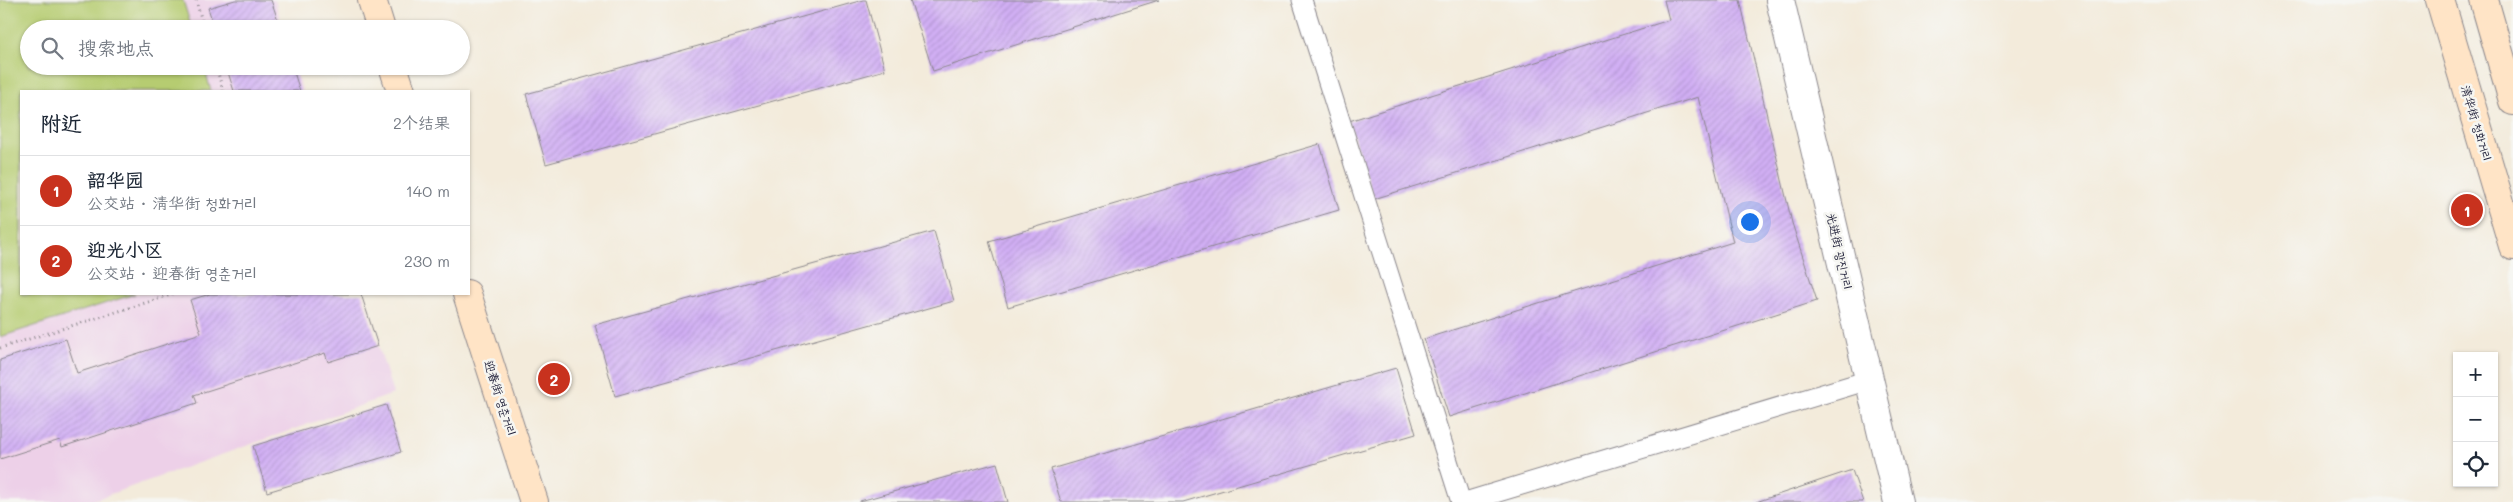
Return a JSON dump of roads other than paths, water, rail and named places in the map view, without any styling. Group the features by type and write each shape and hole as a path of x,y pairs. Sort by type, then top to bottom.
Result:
{"main road":[{"path":"372,0 378,20"},
{"name":"清华街 청화거리","path":"2440,0 2513,246"},
{"path":"2484,0 2513,101"},
{"path":"396,75 401,90"},
{"name":"迎春街 영춘거리","path":"467,295 534,502"}],"street":[{"name":"光进街 광진거리","path":"1780,0 1898,502"}],"lane":[{"path":"1302,0 1463,502 1869,380"}],"place":[{"name":"韶华园","path":"2467,210"},
{"name":"迎光小区","path":"554,379"}]}
